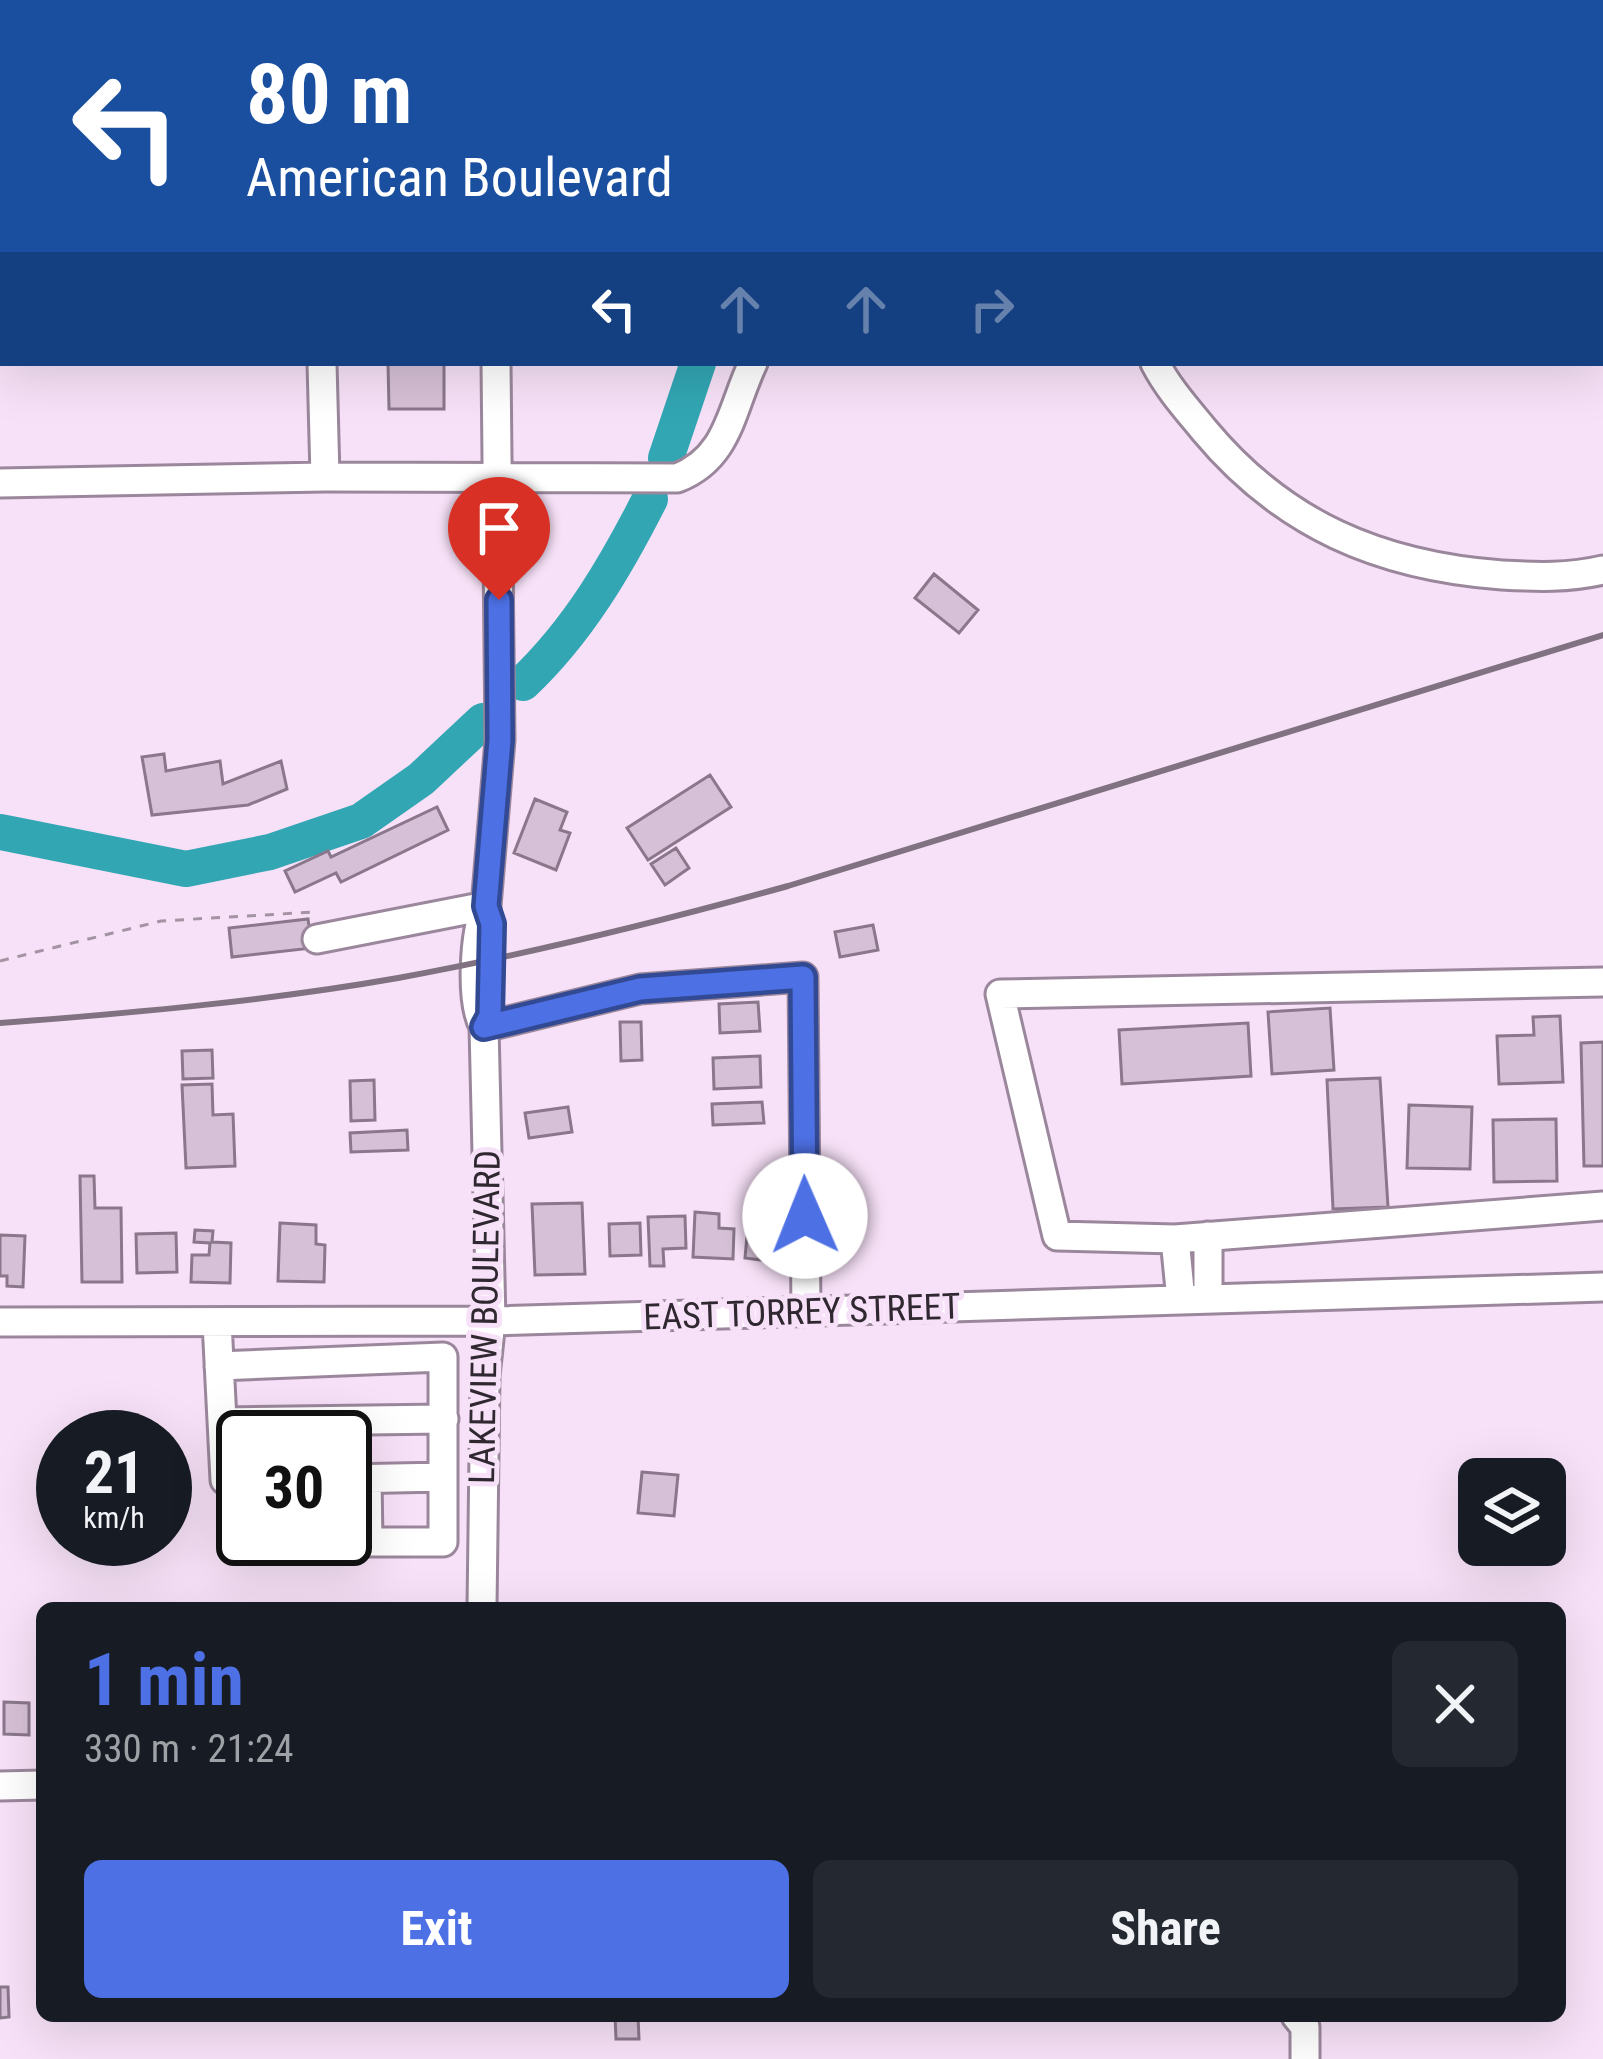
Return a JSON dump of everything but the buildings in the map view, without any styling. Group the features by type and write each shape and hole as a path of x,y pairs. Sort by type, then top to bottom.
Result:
{"street":[{"path":"322,366 325,477"},
{"name":"LAKEVIEW BOULEVARD","path":"482,1602 484,1376 491,1321 484,1027 478,1015 477,962 500,740 496,366"},
{"path":"0,484 325,477 676,478 710,459 724,437 752,366"},
{"path":"1156,366 1166,385 1238,471 1313,524 1395,558 1461,572 1574,577 1603,571"},
{"path":"317,939 486,906"},
{"path":"484,1027 640,989 803,977 806,1312"},
{"path":"1603,982 1000,994 1057,1236 1175,1239 1603,1206"},
{"path":"1195,1299 1208,1236"},
{"path":"1175,1239 1195,1299"},
{"name":"EAST TORREY STREET","path":"0,1322 491,1321 1603,1287"},
{"path":"218,1322 221,1410"},
{"path":"219,1366 443,1357 443,1542 372,1542"},
{"path":"372,1420 444,1419"},
{"path":"372,1479 443,1478"},
{"path":"0,1786 36,1785"},
{"path":"1302,2022 1305,2059"}],"path":[{"path":"0,961 160,920 314,910 317,939"}],"waterway":[{"path":"666,458 697,366"},
{"path":"523,683 594,597 650,499"},
{"path":"0,832 186,869 270,852 361,821 421,779 483,721"}],"railway":[{"path":"0,1023 349,986 594,936 788,886 1603,635"}],"route":[{"path":"499,600 500,740 486,906 492,924 490,1016 484,1027 640,989 803,977 805,1216"}]}
